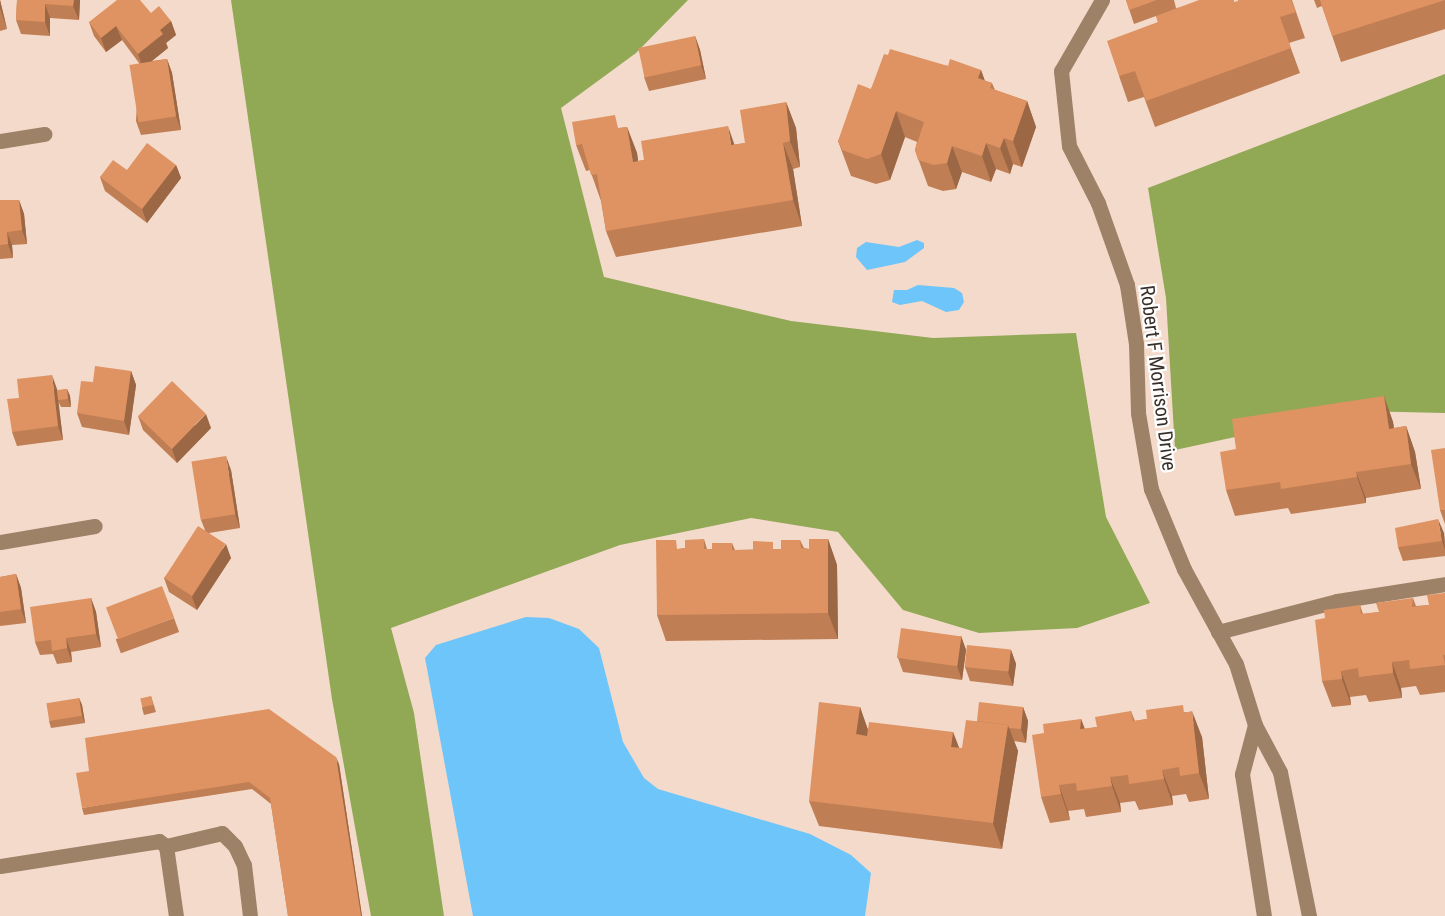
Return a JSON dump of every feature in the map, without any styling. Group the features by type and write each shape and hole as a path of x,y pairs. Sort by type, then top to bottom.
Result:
{"street":[{"name":"Robert F Morrison Drive","path":"1102,0 1061,71 1069,146 1098,203 1127,285 1136,344 1138,412 1151,489 1184,569 1236,664 1255,725 1280,772 1309,916"},
{"path":"0,141 44,134"},
{"path":"0,542 95,526"},
{"path":"1218,632 1337,602 1445,584"},
{"path":"1255,725 1242,774 1264,916"},
{"path":"166,846 222,833 235,846 244,865 250,916"},
{"path":"0,866 145,840 159,841 166,846 176,916"}],"green space":[{"path":"231,0 688,0 636,53 561,108 604,277 791,321 933,338 1076,333 1106,517 1150,603 1077,628 979,633 903,610 838,532 751,518 620,545 391,628 414,713 444,916 371,916 332,699"},
{"path":"1445,74 1445,413 1356,411 1175,450 1166,298 1148,188"}],"water":[{"path":"917,240 924,243 924,248 905,262 867,270 856,257 857,248 866,242 899,247"},
{"path":"918,285 954,288 962,293 964,302 959,310 946,312 922,301 900,305 892,302 894,290 907,290"},
{"path":"526,617 549,618 579,629 599,648 623,742 644,778 658,789 810,834 851,855 871,873 865,916 473,916 425,658 436,645"}],"building":[{"path":"17,0 74,0 73,6 45,4 45,22 16,20"},
{"path":"117,0 140,0 151,13 159,6 171,21 160,30 163,34 138,54 116,26 101,38 89,22"},
{"path":"1126,0 1157,0 1129,10"},
{"path":"1199,0 1234,0 1234,2 1238,0 1291,0 1296,12 1280,17 1291,48 1146,101 1135,71 1119,76 1107,41 1158,22 1156,16"},
{"path":"1320,0 1445,0 1332,36"},
{"path":"695,36 701,65 645,77 638,48"},
{"path":"890,49 948,66 950,59 981,70 978,78 992,83 990,88 1027,101 1013,141 1004,138 1000,148 986,143 982,156 952,146 947,163 934,165 918,160 915,150 924,122 896,111 881,154 867,159 842,150 838,141 858,84 871,89 884,54 888,55"},
{"path":"167,59 176,116 139,122 129,65"},
{"path":"786,102 790,141 783,143 793,200 606,231 597,174 591,175 582,144 576,145 572,122 615,115 618,128 627,127 633,162 644,160 641,141 728,126 731,145 745,143 740,110"},
{"path":"147,143 176,165 142,209 100,177 113,160 127,170"},
{"path":"0,200 19,200 22,230 7,232 8,244 0,245"},
{"path":"95,366 131,371 124,421 77,413 81,381 93,382"},
{"path":"52,375 58,426 12,432 7,399 19,398 17,379"},
{"path":"172,381 206,414 172,449 138,416"},
{"path":"67,389 68,399 58,400 57,390"},
{"path":"1384,396 1389,429 1406,426 1411,464 1356,472 1357,477 1281,489 1280,482 1226,490 1220,452 1236,449 1232,419"},
{"path":"1445,448 1445,510 1440,510 1431,450"},
{"path":"226,456 235,514 201,520 191,461"},
{"path":"1438,519 1442,541 1398,547 1395,528"},
{"path":"198,526 226,544 192,596 164,578"},
{"path":"704,539 704,549 712,549 712,543 732,543 732,550 753,550 753,541 773,542 773,549 781,549 781,540 800,540 801,548 809,549 809,539 828,539 828,613 657,615 656,540 676,540 677,549 685,548 685,540"},
{"path":"16,574 21,609 0,612 0,577"},
{"path":"162,586 174,618 118,639 106,608"},
{"path":"1445,593 1445,655 1443,655 1445,665 1410,669 1409,660 1392,662 1393,673 1359,677 1358,668 1341,671 1342,679 1322,681 1315,620 1325,618 1324,610 1360,605 1361,614 1379,612 1376,603 1413,598 1412,607 1429,605 1427,595"},
{"path":"91,598 96,634 66,638 67,648 52,651 51,640 35,642 30,607"},
{"path":"901,628 961,636 957,666 897,658"},
{"path":"967,645 1011,650 1008,671 965,667"},
{"path":"151,696 153,705 142,707 140,698"},
{"path":"79,698 82,716 49,721 46,703"},
{"path":"819,702 860,707 856,734 867,736 869,722 953,732 951,747 962,748 966,720 1008,725 993,823 809,801"},
{"path":"979,702 1023,707 1021,729 977,721"},
{"path":"1183,705 1184,713 1192,711 1199,773 1180,776 1179,767 1162,770 1164,779 1129,784 1128,775 1110,777 1112,786 1077,791 1076,783 1059,785 1061,794 1041,797 1032,735 1044,733 1043,724 1081,719 1080,729 1097,727 1095,717 1131,711 1133,721 1147,719 1146,710"},
{"path":"269,709 336,757 361,916 288,916 270,798 249,782 82,808 76,773 89,771 85,738"}]}
